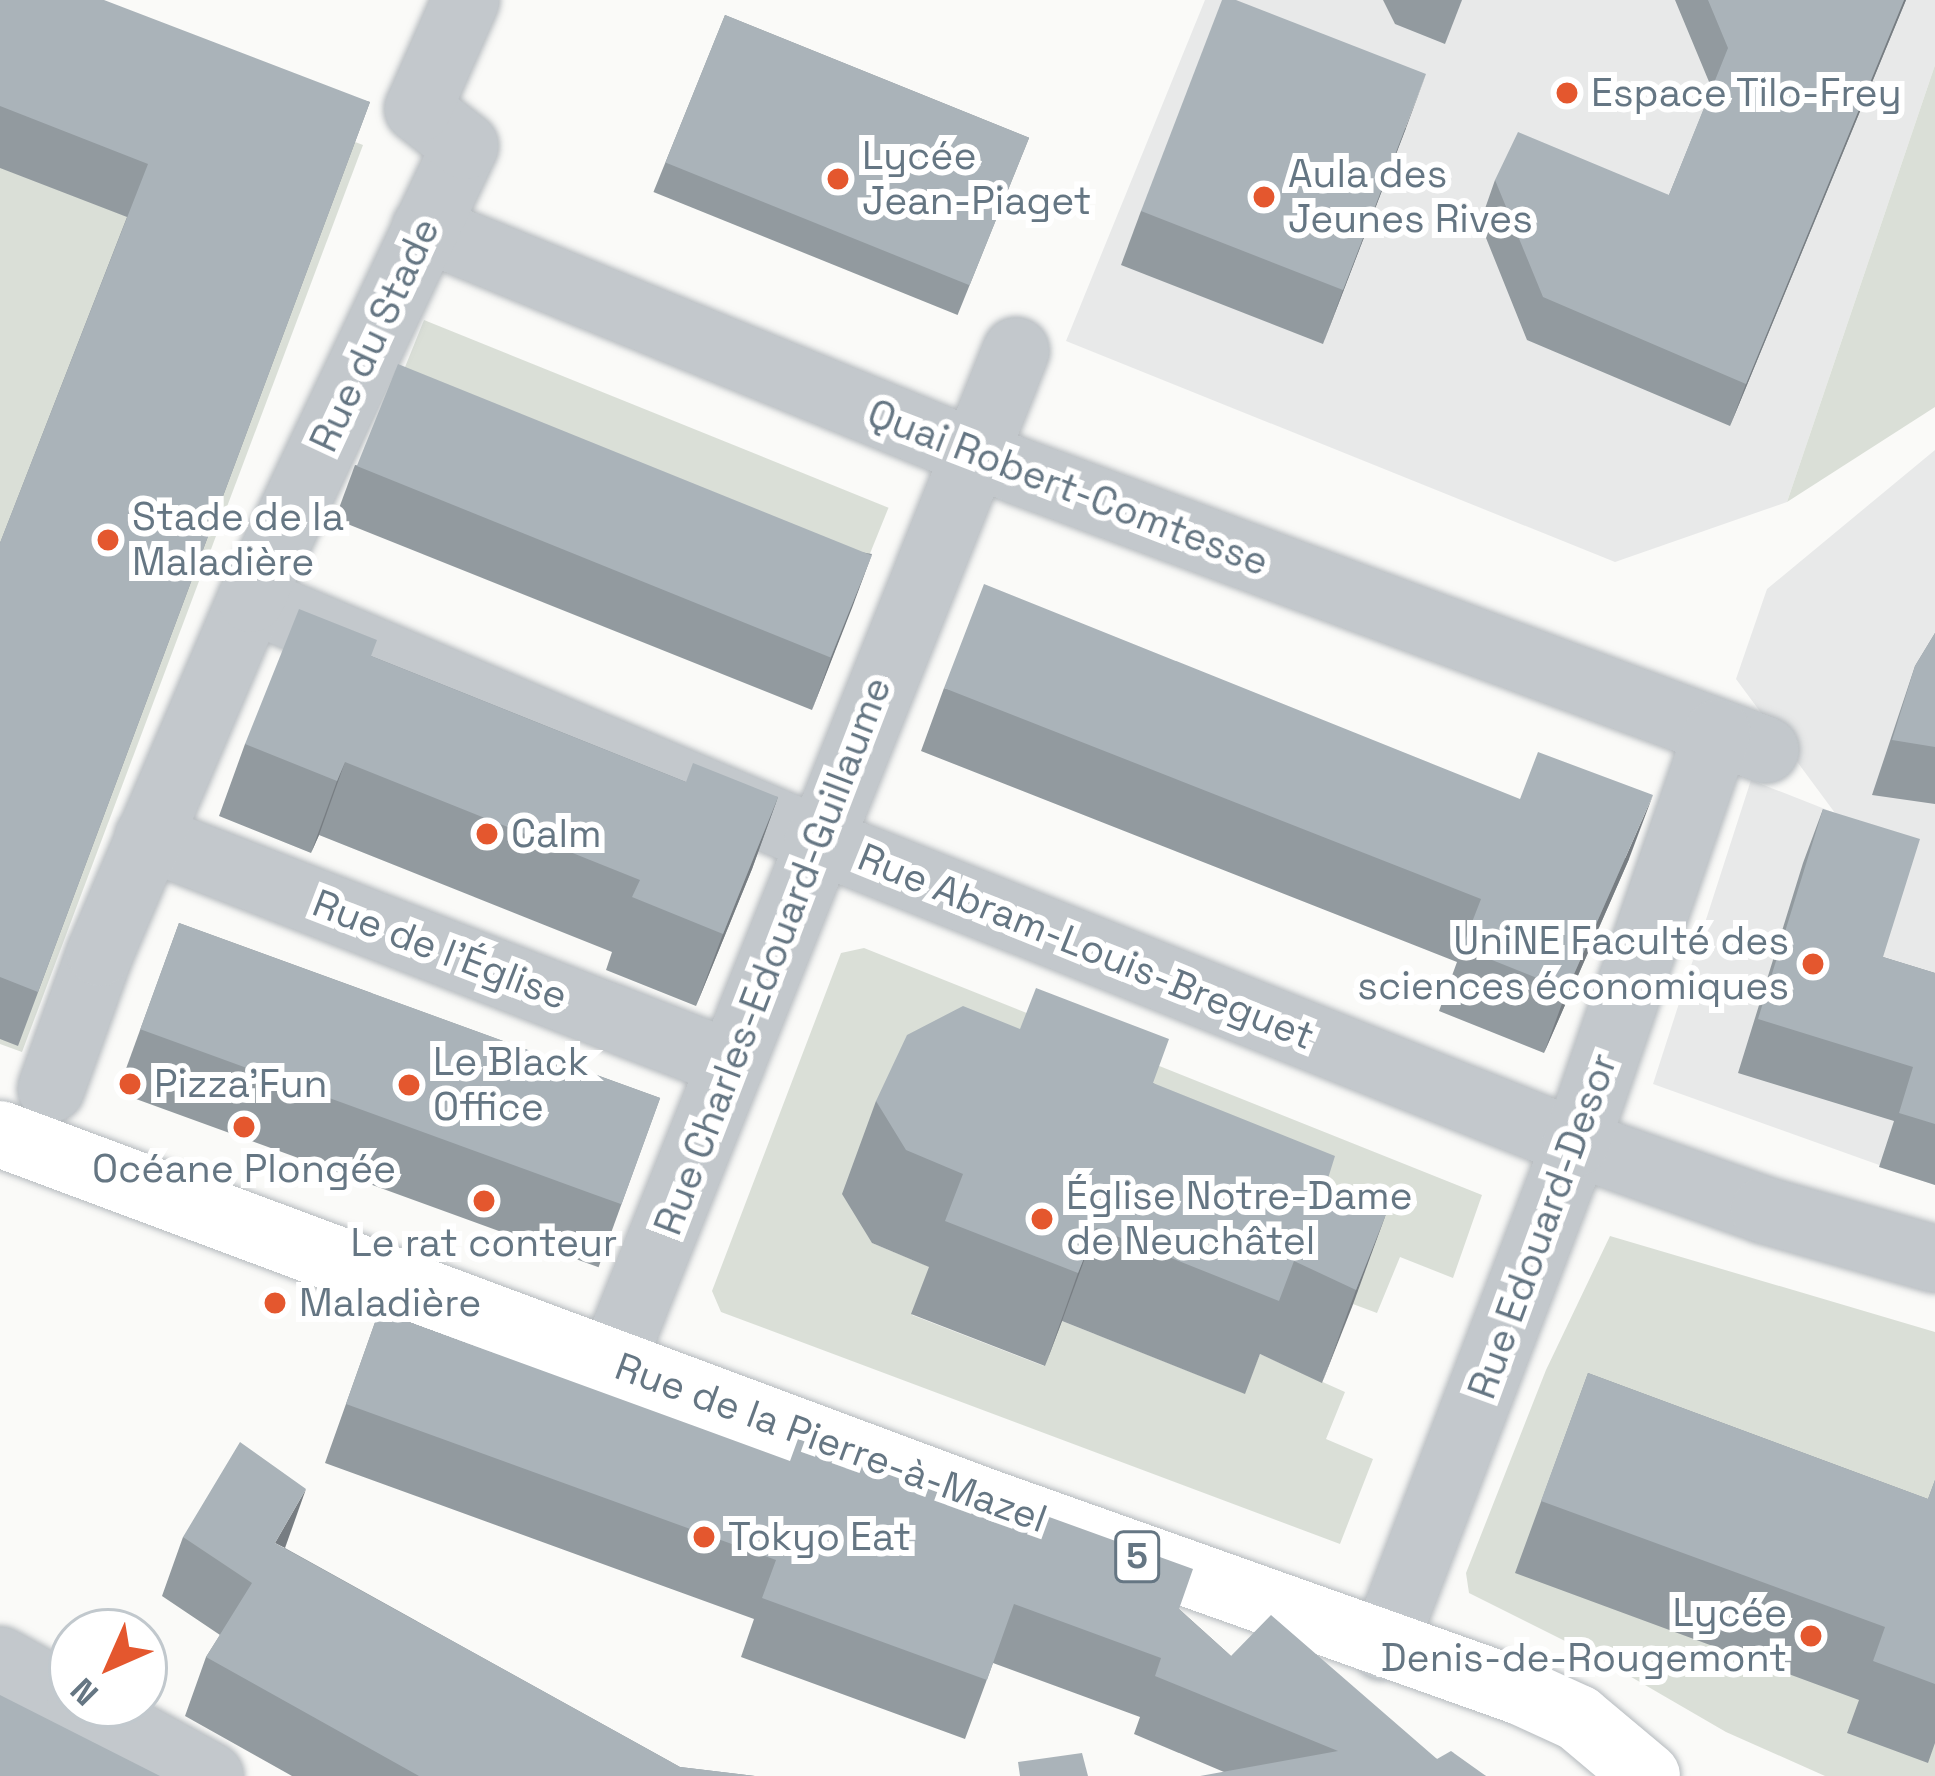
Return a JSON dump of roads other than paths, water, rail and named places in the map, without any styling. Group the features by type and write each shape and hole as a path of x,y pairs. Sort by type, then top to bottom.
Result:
{"main road":[{"name":"Rue de la Pierre-à-Mazel","path":"0,1134 1383,1647 1521,1692 1579,1718 1647,1776"}],"street":[{"name":"Rue du Stade","path":"51,1088 148,837 251,599 464,146 418,109 466,0"},
{"name":"Quai Robert-Comtesse","path":"425,228 972,453 1742,742"},
{"name":"Rue Charles-Edouard-Guillaume","path":"612,1362 1016,351"},
{"name":"Rue Abram-Louis-Breguet","path":"251,599 818,840 1576,1143 1764,1210 1935,1259"},
{"name":"Rue Edouard-Desor","path":"1383,1647 1576,1143 1742,742"},
{"name":"Rue de l'Église","path":"148,837 731,1064"},
{"path":"0,1660 48,1687"},
{"path":"123,1728 210,1776"}],"place":[{"name":"Espace Tilo-Frey","path":"1567,93"},
{"name":"Lycée Jean-Piaget","path":"838,179"},
{"name":"Aula des Jeunes Rives","path":"1264,197"},
{"name":"Stade de la Maladière","path":"108,540"},
{"name":"Calm","path":"487,834"},
{"name":"UniNE Faculté des sciences économiques","path":"1813,964"},
{"name":"Pizza'Fun","path":"130,1084"},
{"name":"Le Black Office","path":"409,1085"},
{"name":"Océane Plongée","path":"244,1127"},
{"name":"Le rat conteur","path":"484,1201"},
{"name":"Église Notre-Dame de Neuchâtel","path":"1042,1219"},
{"name":"Maladière","path":"275,1303"},
{"name":"Tokyo Eat","path":"704,1537"},
{"name":"Lycée Denis-de-Rougemont","path":"1811,1636"}]}
